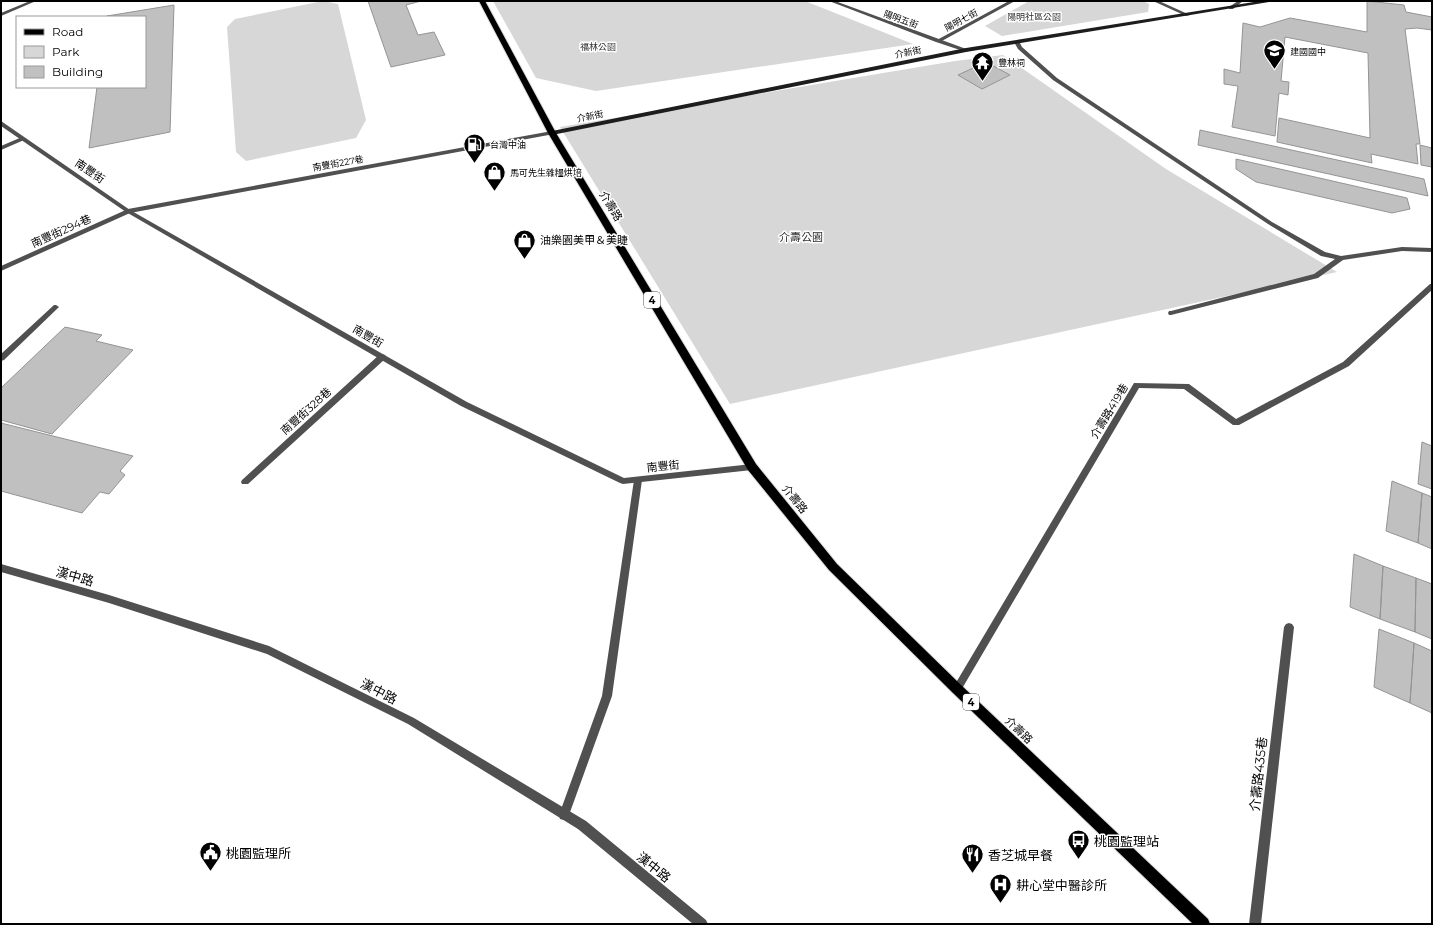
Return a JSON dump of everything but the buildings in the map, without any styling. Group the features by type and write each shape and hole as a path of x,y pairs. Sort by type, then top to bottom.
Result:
{"main road":[{"name":"介壽路","path":"482,1 552,133 752,467 833,568 957,689 1204,924"}],"street":[{"path":"1,15 34,1"},
{"name":"陽明五街","path":"831,1 966,50"},
{"name":"陽明七街","path":"938,41 1013,1"},
{"path":"1155,1 1188,15"},
{"path":"1231,8 1240,1"},
{"name":"介新街","path":"552,133 966,50 1269,1"},
{"path":"1017,42 1020,48 1055,79 1270,223 1323,254 1341,258 1402,249 1432,250"},
{"name":"南豐街","path":"1,123 128,211 464,404 616,478 623,481 638,480 752,467"},
{"name":"南豐街227巷","path":"128,211 552,133"},
{"path":"1,148 22,139"},
{"name":"南豐街294巷","path":"1,269 128,211"},
{"path":"1171,313 1316,276 1341,258"},
{"name":"介壽路419巷","path":"957,689 1137,385 1186,386 1236,423 1346,364 1432,286"},
{"path":"1,358 56,307"},
{"name":"南豐街328巷","path":"245,482 382,357"},
{"path":"564,814 607,696 638,480"},
{"name":"漢中路","path":"1,568 109,599 269,650 411,721 582,825 702,924"},
{"name":"介壽路435巷","path":"1255,924 1289,626"}],"green space":[{"path":"323,1 338,4 366,120 356,138 246,161 236,152 227,27 235,19"},
{"name":"福林公園","path":"493,1 805,1 913,44 596,91 536,78"},
{"name":"陽明社區公園","path":"1029,1 1143,1 1149,4 1148,12 1002,36 985,26"},
{"name":"介壽公園","path":"1003,55 1166,169 1337,272 730,404 560,127 955,61"}],"place":[{"name":"建國國中","path":"1274,70"},
{"name":"豐林祠","path":"983,82"},
{"name":"台灣中油","path":"475,164"},
{"name":"馬可先生雜糧烘培","path":"495,192"},
{"name":"油樂園美甲＆美睫","path":"525,260"},
{"name":"桃園監理站","path":"1079,860"},
{"name":"桃園監理所","path":"211,872"},
{"name":"香芝城早餐","path":"973,874"},
{"name":"耕心堂中醫診所","path":"1001,904"}]}
